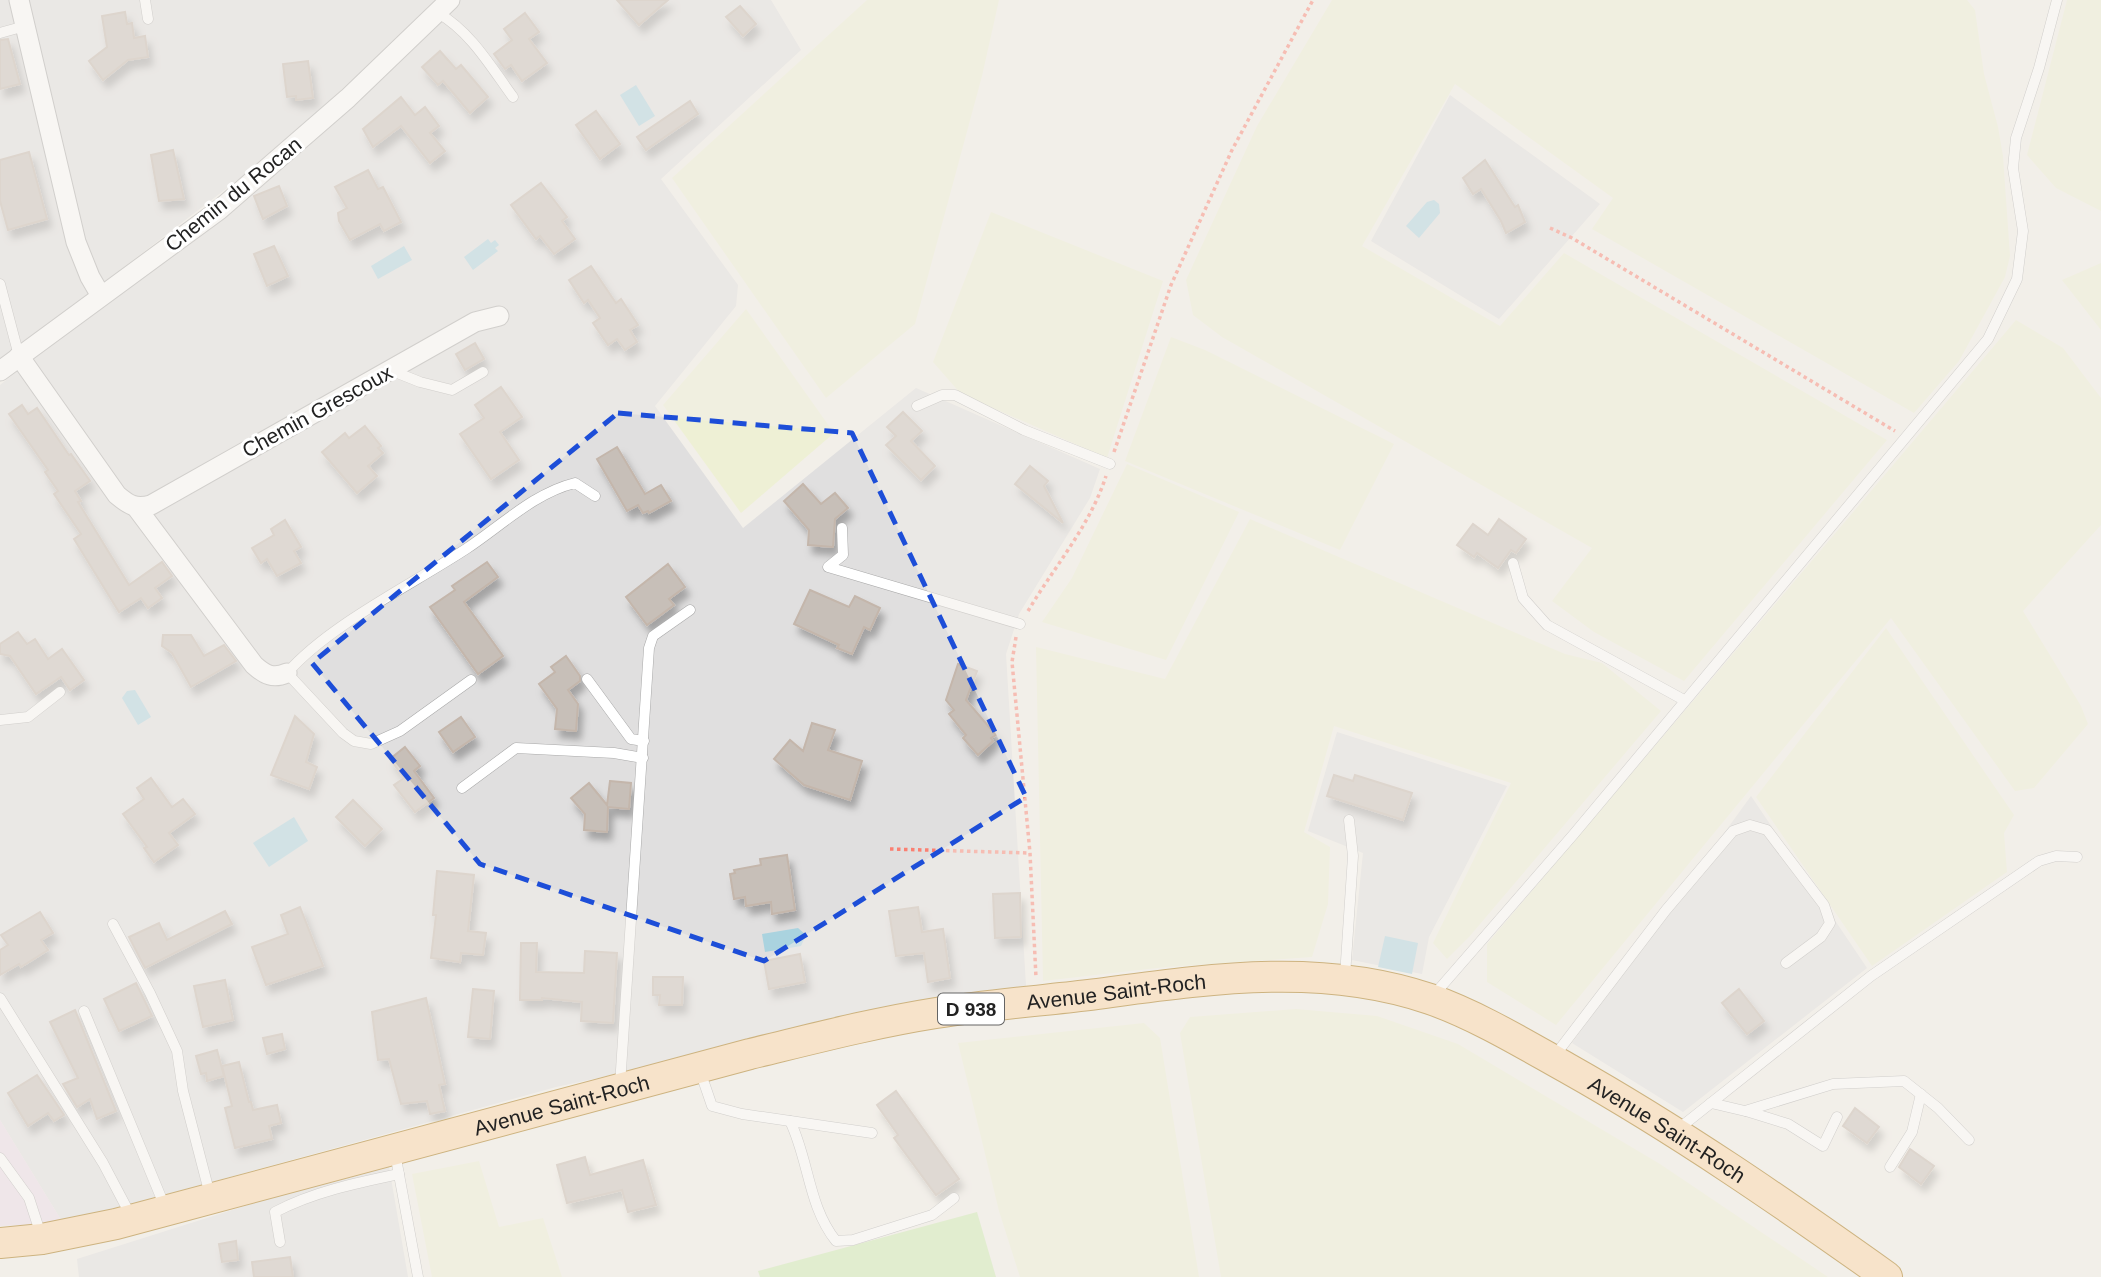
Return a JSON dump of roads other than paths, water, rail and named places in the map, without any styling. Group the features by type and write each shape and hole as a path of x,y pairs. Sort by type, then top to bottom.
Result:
{"main road":[{"name":"Avenue Saint-Roch","path":"0,1243 42,1239 211,1198 396,1161 620,1089 860,1028 938,1013 1212,979 1270,975 1324,977 1376,985 1430,1000 1486,1025 1625,1100 1783,1203 1886,1277"}],"street":[{"path":"19,0 76,242 101,296"},
{"name":"Chemin du Rocan","path":"0,370 219,210 348,98 447,4"},
{"name":"Chemin Grescoux","path":"136,507 151,505 475,322 499,316"},
{"path":"19,356 117,495 136,507 254,665 265,674 276,677 287,673"}],"lane":[{"path":"145,0 148,19"},
{"path":"1430,1000 1573,835 1988,339 2017,279 2023,231 2013,168 2016,138 2039,68 2057,0"},
{"path":"447,4 453,22 469,38 513,97"},
{"path":"0,33 25,26"},
{"path":"0,284 19,356"},
{"path":"390,370 420,382 452,390 483,372"},
{"path":"917,406 942,395 955,396 1024,430 1110,464"},
{"path":"471,680 400,731 371,744 354,741 343,733 287,673 299,660 351,621 467,548 555,488 575,483 595,496"},
{"path":"842,528 843,555 828,567 1020,624"},
{"path":"1513,563 1523,598 1546,625 1684,700"},
{"path":"620,1089 649,648 653,636 690,610"},
{"path":"587,679 631,739 644,741"},
{"path":"0,720 28,717 60,692"},
{"path":"462,788 516,748 614,753 643,758"},
{"path":"1344,980 1353,856 1349,820"},
{"path":"1552,1060 1565,1040 1733,831 1750,825 1767,830 1824,905 1830,923 1821,937 1786,964"},
{"path":"1675,1132 1871,976 2039,861 2056,856 2077,857"},
{"path":"113,924 177,1051 183,1091 211,1198"},
{"path":"0,998 103,1163 133,1219"},
{"path":"85,1011 166,1210"},
{"path":"699,1067 712,1106 742,1114 872,1133"},
{"path":"1745,1111 1833,1084 1904,1080 1938,1108 1969,1140"},
{"path":"1889,1167 1912,1132 1921,1094"},
{"path":"1711,1104 1788,1124 1823,1146 1837,1117"},
{"path":"790,1121 798,1137 817,1211 824,1227 836,1241 853,1240 932,1215 954,1198"},
{"path":"0,1158 29,1198 42,1239"},
{"path":"280,1242 275,1212 396,1161 418,1277"}],"water":[{"path":"636,85 655,116 639,126 620,95"},
{"path":"1434,200 1439,204 1440,213 1419,238 1406,226 1427,202"},
{"path":"488,239 491,243 495,240 499,245 495,248 498,251 473,270 464,257"},
{"path":"404,246 412,260 378,279 371,266"},
{"path":"135,690 151,717 138,725 122,698 127,691"},
{"path":"294,817 308,841 269,867 253,843"},
{"path":"798,928 806,935 801,946 765,952 762,934"},
{"path":"1385,936 1418,943 1412,974 1378,967"}]}
